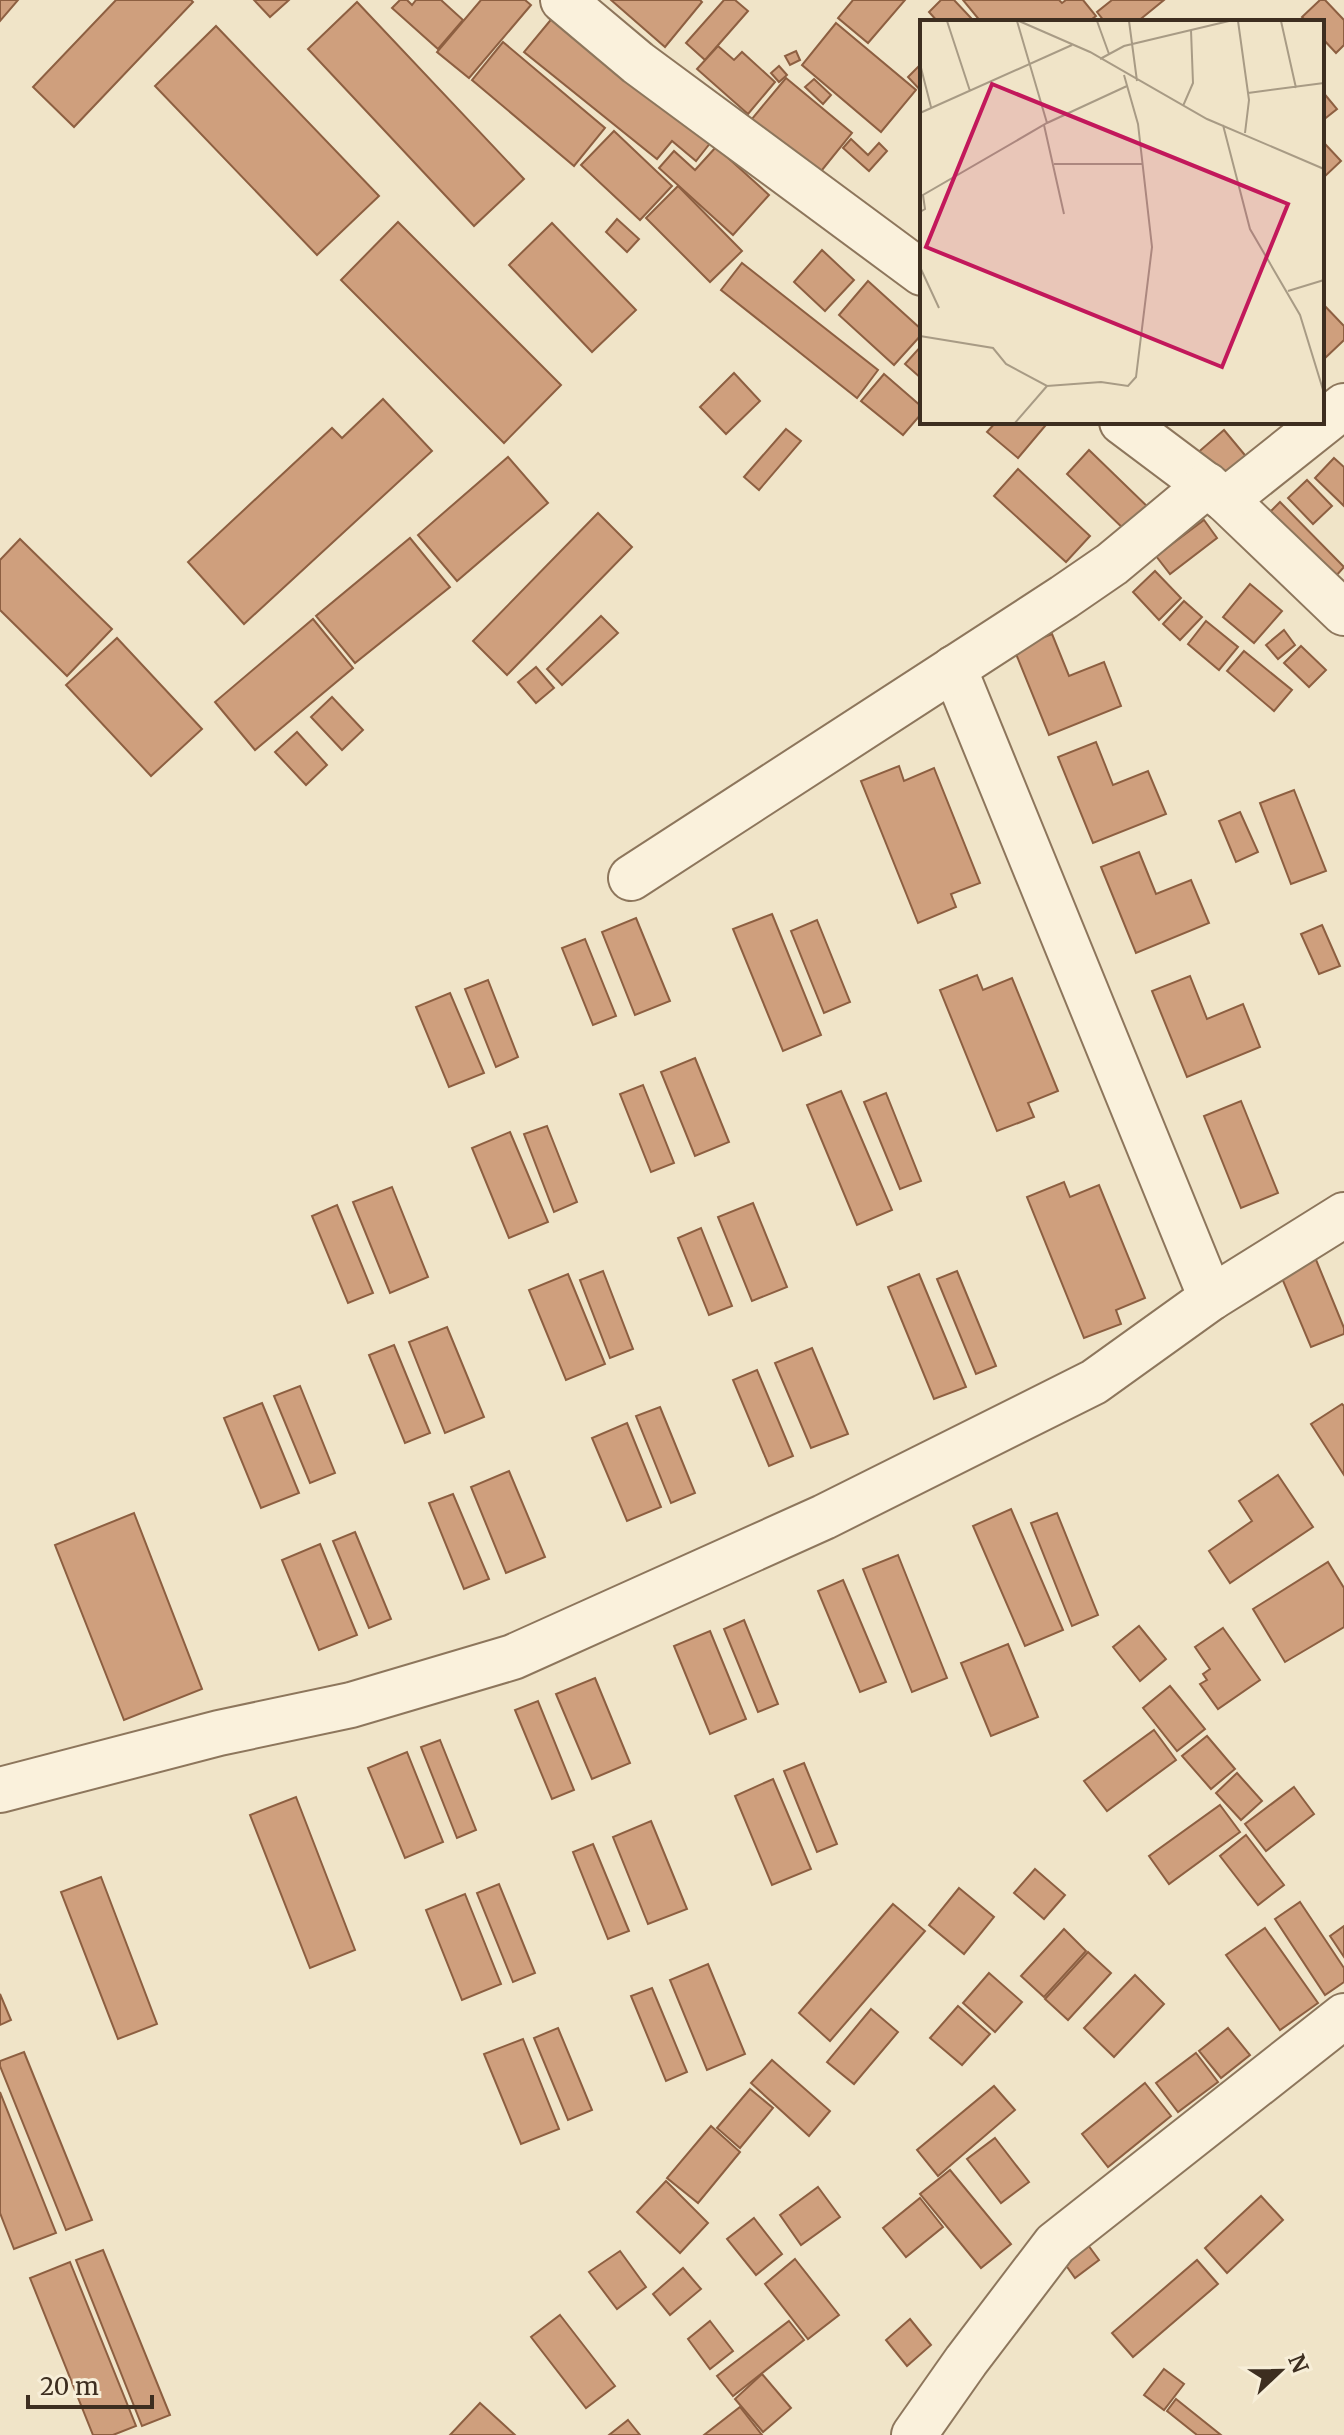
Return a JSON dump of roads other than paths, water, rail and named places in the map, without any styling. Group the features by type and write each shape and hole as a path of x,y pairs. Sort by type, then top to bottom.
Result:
{"street":[{"path":"563,0 638,63 920,272"},
{"path":"1324,420 1344,406"},
{"path":"1125,424 1217,492 1344,613"},
{"path":"631,878 1112,564 1317,424"},
{"path":"954,668 1211,1298"},
{"path":"0,1790 219,1733 351,1705 513,1657 824,1517 1094,1382 1211,1298 1344,1215"},
{"path":"914,2435 1055,2244 1344,2016"}]}
